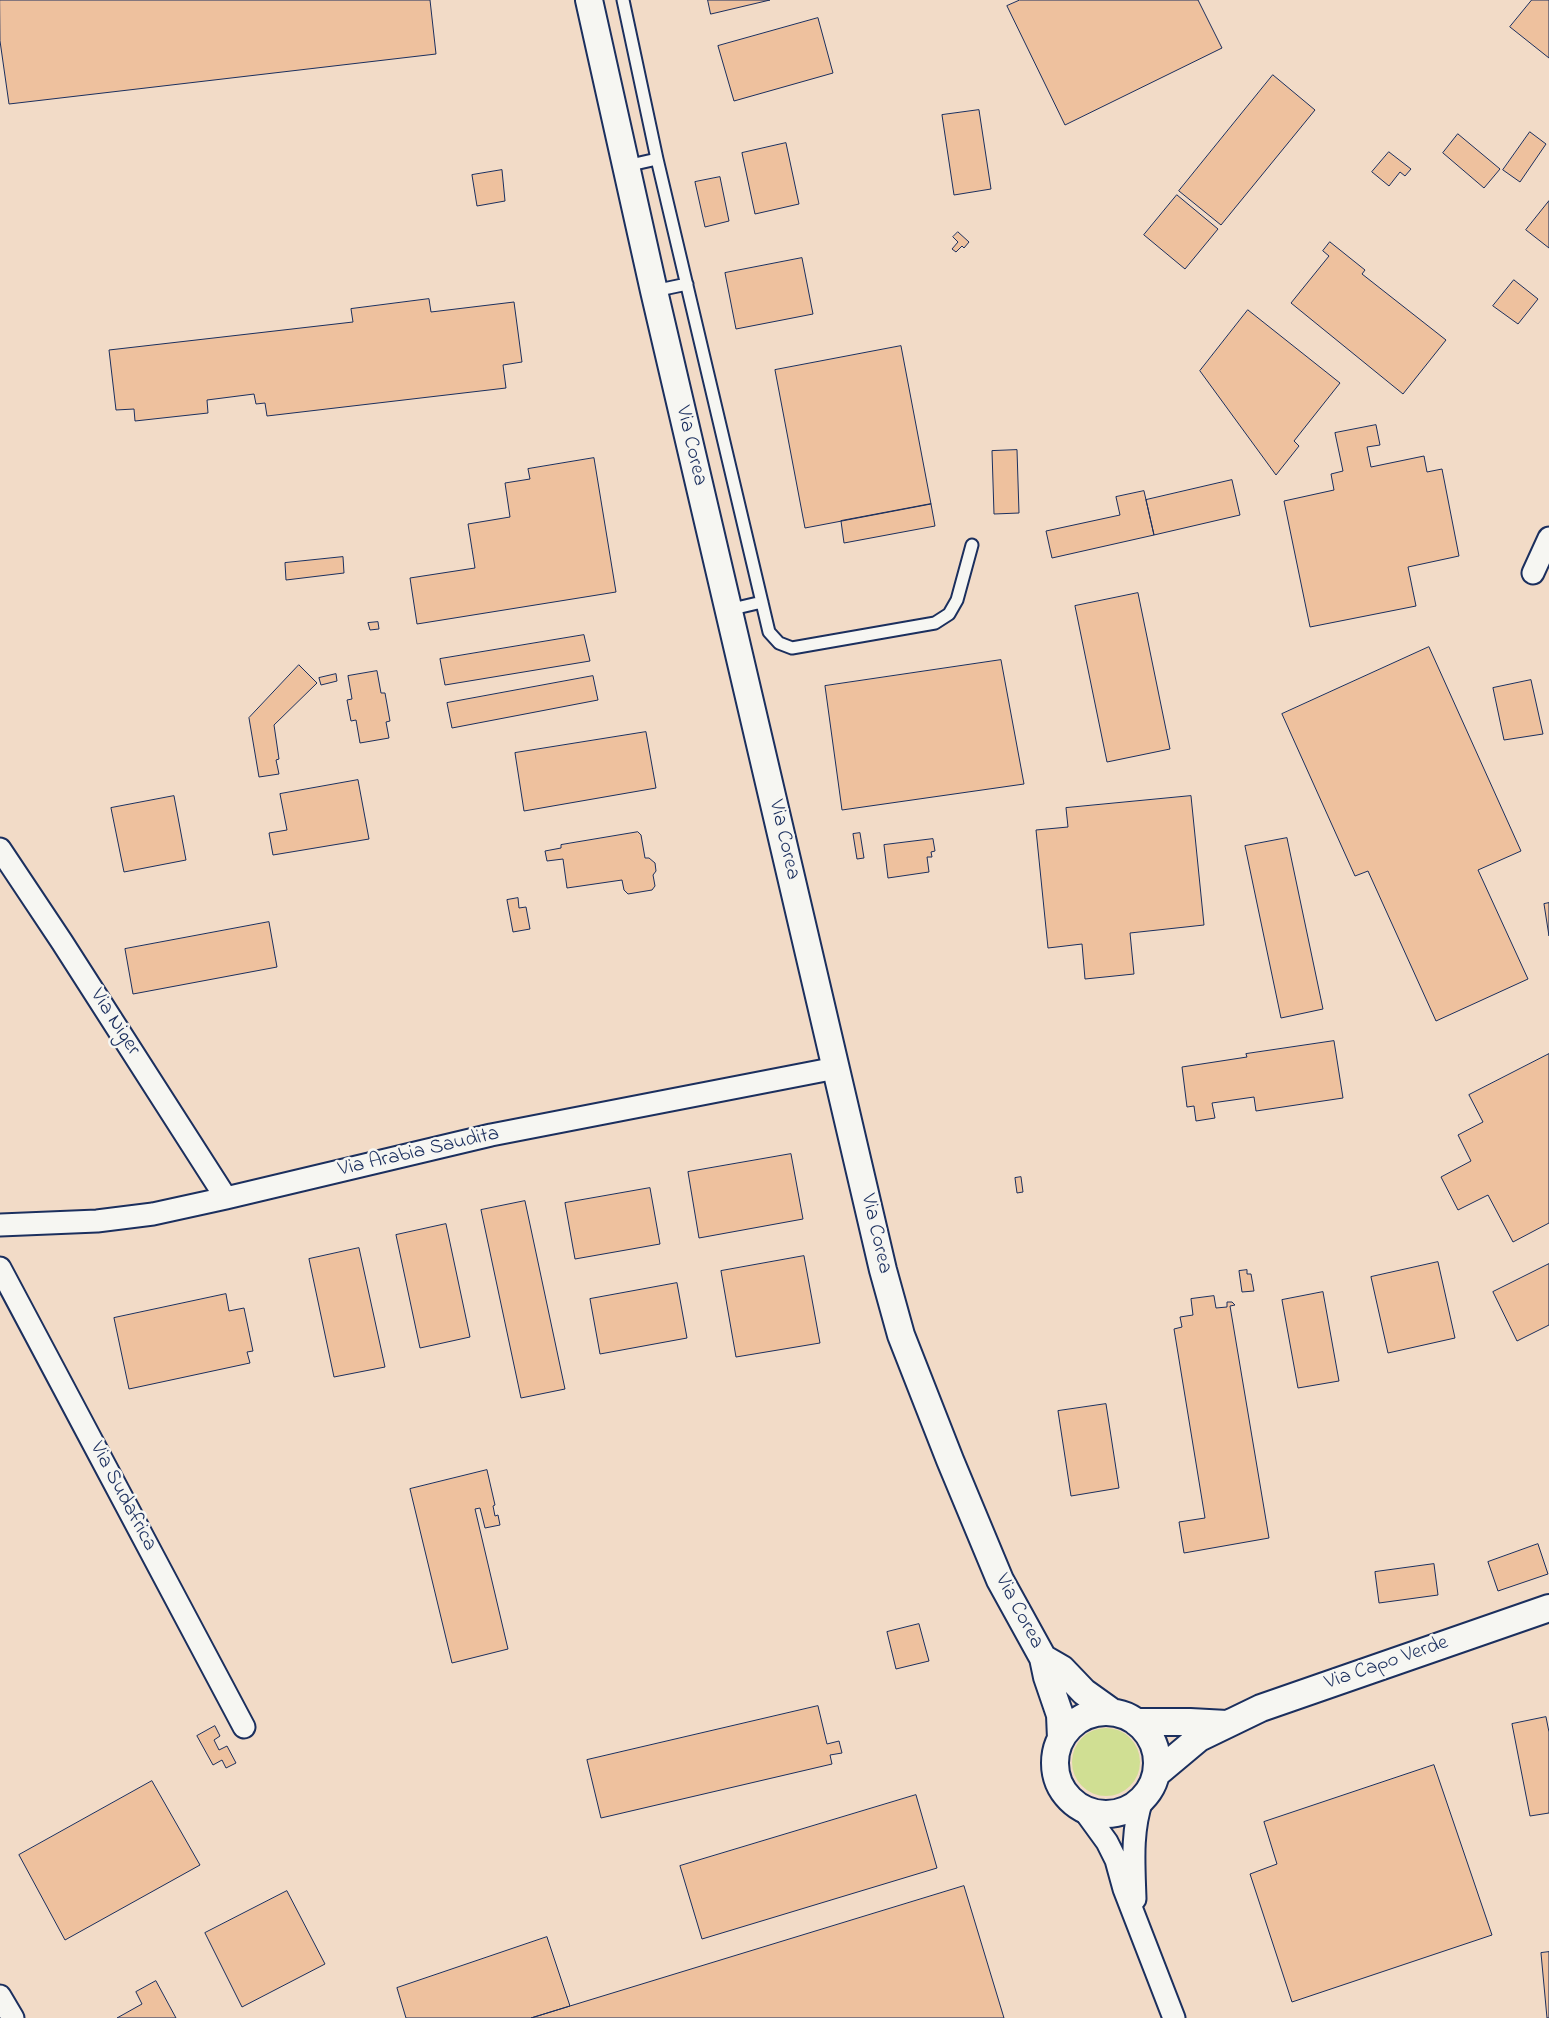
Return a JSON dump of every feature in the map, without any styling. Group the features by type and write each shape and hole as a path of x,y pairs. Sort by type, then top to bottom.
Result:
{"street":[{"name":"Via Corea","path":"589,0 654,291 883,1270 901,1335 950,1460 1000,1580 1043,1658"},
{"path":"1533,573 1549,538"},
{"name":"Via Niger","path":"0,849 226,1198"},
{"name":"Via Arabia Saudita","path":"0,1225 97,1221 153,1214 491,1135 836,1068"},
{"name":"Via Sudafrica","path":"0,1268 244,1727"},
{"name":"Via Capo Verde","path":"1156,1774 1199,1738 1261,1708 1549,1608"},
{"path":"1043,1658 1062,1669 1084,1692 1112,1712"},
{"path":"1043,1658 1047,1678 1060,1715 1061,1739 1055,1758 1056,1772 1059,1784 1070,1800 1083,1809 1098,1814 1112,1814 1129,1809 1142,1800"},
{"path":"1061,1739 1072,1725 1080,1719 1100,1712 1112,1712 1128,1717 1136,1722 1149,1735 1154,1744 1156,1774 1150,1789 1142,1800 1136,1818 1133,1848 1136,1916"},
{"path":"1136,1722 1228,1724"},
{"path":"1083,1809 1107,1842 1116,1860 1124,1889 1174,2018"},
{"path":"0,1996 13,2018"}],"lane":[{"path":"623,0 657,158 769,632 779,643 792,648 935,623 949,614 957,600 972,544"},
{"path":"626,166 657,158"},
{"path":"654,291 687,284"},
{"path":"728,610 762,602"}],"shaded area":[{"path":"0,0 1549,0 1549,2018 0,2018"}],"green space":[{"path":"1099,1728 1113,1728 1125,1733 1135,1743 1140,1755 1140,1769 1135,1781 1125,1791 1113,1796 1099,1796 1087,1791 1077,1781 1072,1769 1072,1755 1077,1743 1087,1733"}],"building":[{"path":"0,0 430,0 436,54 9,104 0,41"},
{"path":"708,0 770,0 711,14"},
{"path":"1020,0 1198,0 1222,48 1065,125 1007,6"},
{"path":"1532,0 1549,0 1549,58 1510,27"},
{"path":"818,18 833,73 734,101 718,46"},
{"path":"1273,75 1315,110 1221,225 1179,191"},
{"path":"979,110 991,189 954,195 942,115"},
{"path":"1530,132 1546,144 1520,182 1503,170"},
{"path":"1458,134 1500,169 1484,188 1443,153"},
{"path":"786,143 799,204 755,214 742,153"},
{"path":"1389,152 1411,169 1405,176 1400,172 1389,186 1372,172"},
{"path":"502,170 505,201 477,206 472,175"},
{"path":"720,177 729,221 705,227 695,182"},
{"path":"1177,195 1218,229 1185,269 1144,235"},
{"path":"1549,201 1549,248 1526,230"},
{"path":"958,232 969,242 964,248 962,246 956,252 952,249 958,242 953,237"},
{"path":"1330,242 1365,270 1362,274 1446,340 1403,394 1291,303 1329,256 1323,251"},
{"path":"802,258 813,314 736,329 725,273"},
{"path":"1514,280 1538,299 1518,324 1493,306"},
{"path":"429,299 431,312 514,302 522,362 503,365 506,388 267,416 265,403 256,404 254,394 207,400 208,413 135,421 134,409 116,410 109,350 353,322 351,309"},
{"path":"1248,310 1340,383 1294,441 1299,446 1276,475 1200,371"},
{"path":"901,346 931,504 805,528 775,370"},
{"path":"1376,425 1380,445 1367,447 1371,467 1424,456 1427,472 1442,469 1459,556 1408,567 1416,606 1310,627 1284,501 1334,490 1331,474 1343,471 1335,433"},
{"path":"1017,450 1019,513 994,514 992,451"},
{"path":"594,458 616,592 417,624 410,578 475,568 468,524 510,517 505,483 530,479 528,469"},
{"path":"1232,480 1240,515 1154,535 1146,500"},
{"path":"1144,491 1154,535 1052,558 1046,531 1120,515 1116,497"},
{"path":"931,504 935,526 844,543 841,521"},
{"path":"343,557 344,573 286,580 285,563"},
{"path":"1138,593 1170,749 1107,762 1075,606"},
{"path":"378,622 379,629 370,630 368,623"},
{"path":"584,635 590,661 445,685 440,659"},
{"path":"1429,647 1521,851 1478,870 1528,979 1436,1021 1368,871 1355,876 1282,714"},
{"path":"1001,660 1024,784 842,810 825,686"},
{"path":"299,665 317,683 274,725 279,759 276,760 279,774 259,777 249,718"},
{"path":"377,671 381,693 385,693 390,721 386,722 389,738 360,743 356,720 351,721 347,700 352,699 348,676"},
{"path":"336,674 337,681 321,685 319,678"},
{"path":"593,676 598,700 452,728 447,703"},
{"path":"1531,680 1543,734 1504,740 1493,688"},
{"path":"646,732 656,788 524,811 515,753"},
{"path":"358,780 369,839 273,855 269,833 287,830 280,794"},
{"path":"174,796 186,860 124,872 111,808"},
{"path":"1191,796 1204,925 1130,933 1134,974 1085,979 1082,944 1048,948 1036,830 1068,827 1066,808"},
{"path":"638,832 641,835 645,858 649,858 655,863 656,871 653,875 655,886 652,890 628,894 624,890 622,880 567,888 563,859 547,861 545,851 561,848 561,845"},
{"path":"860,833 864,858 857,859 853,834"},
{"path":"1287,838 1323,1009 1281,1018 1245,846"},
{"path":"933,839 935,851 931,852 932,857 927,857 929,872 888,878 884,845"},
{"path":"518,898 519,908 526,907 530,929 513,932 507,900"},
{"path":"1549,903 1549,936 1544,904"},
{"path":"269,922 277,967 133,994 125,949"},
{"path":"1334,1041 1343,1098 1256,1111 1254,1097 1212,1103 1215,1118 1196,1121 1194,1106 1187,1107 1182,1067 1247,1057 1246,1054"},
{"path":"1549,1054 1549,1223 1513,1242 1488,1195 1458,1210 1441,1177 1471,1161 1458,1135 1483,1122 1469,1095"},
{"path":"791,1154 803,1219 699,1238 688,1172"},
{"path":"1021,1177 1023,1192 1017,1193 1015,1178"},
{"path":"650,1188 660,1244 575,1259 565,1203"},
{"path":"525,1201 565,1389 521,1398 481,1210"},
{"path":"446,1224 470,1337 420,1348 396,1235"},
{"path":"359,1248 385,1367 334,1377 309,1259"},
{"path":"804,1256 820,1343 736,1357 721,1271"},
{"path":"1438,1262 1455,1338 1388,1353 1371,1277"},
{"path":"1549,1264 1549,1325 1517,1341 1493,1292"},
{"path":"1247,1270 1247,1274 1251,1274 1254,1291 1242,1292 1239,1271"},
{"path":"677,1283 687,1338 600,1354 590,1299"},
{"path":"1323,1292 1339,1381 1298,1388 1282,1300"},
{"path":"226,1294 229,1311 244,1308 253,1351 247,1352 250,1363 129,1389 114,1318"},
{"path":"1214,1296 1216,1308 1227,1307 1227,1302 1232,1302 1235,1305 1230,1306 1269,1538 1184,1553 1179,1522 1205,1518 1174,1329 1182,1327 1180,1317 1193,1315 1191,1299"},
{"path":"1106,1404 1119,1488 1071,1496 1058,1411"},
{"path":"487,1470 495,1505 493,1506 495,1516 498,1515 500,1525 485,1528 480,1508 475,1509 508,1649 452,1663 410,1489"},
{"path":"1538,1544 1548,1574 1498,1591 1488,1562"},
{"path":"1434,1564 1438,1595 1379,1603 1375,1572"},
{"path":"919,1624 929,1661 896,1669 887,1632"},
{"path":"818,1706 827,1744 839,1741 842,1753 830,1755 832,1764 601,1818 587,1760"},
{"path":"1546,1717 1549,1732 1549,1813 1530,1816 1512,1724"},
{"path":"215,1726 220,1736 214,1740 219,1750 227,1746 236,1763 226,1768 222,1760 213,1765 197,1736"},
{"path":"1434,1765 1492,1935 1292,2002 1250,1874 1277,1864 1264,1822"},
{"path":"152,1781 200,1865 65,1940 19,1855"},
{"path":"916,1795 937,1868 702,1939 680,1866"},
{"path":"964,1886 1004,2018 531,2018 570,2006"},
{"path":"287,1891 325,1964 242,2007 205,1933"},
{"path":"547,1937 570,2006 531,2018 406,2018 397,1988"},
{"path":"1549,1952 1549,2018 1547,2018 1541,1953"},
{"path":"156,1981 176,2018 117,2018 142,2004 136,1992"}]}
